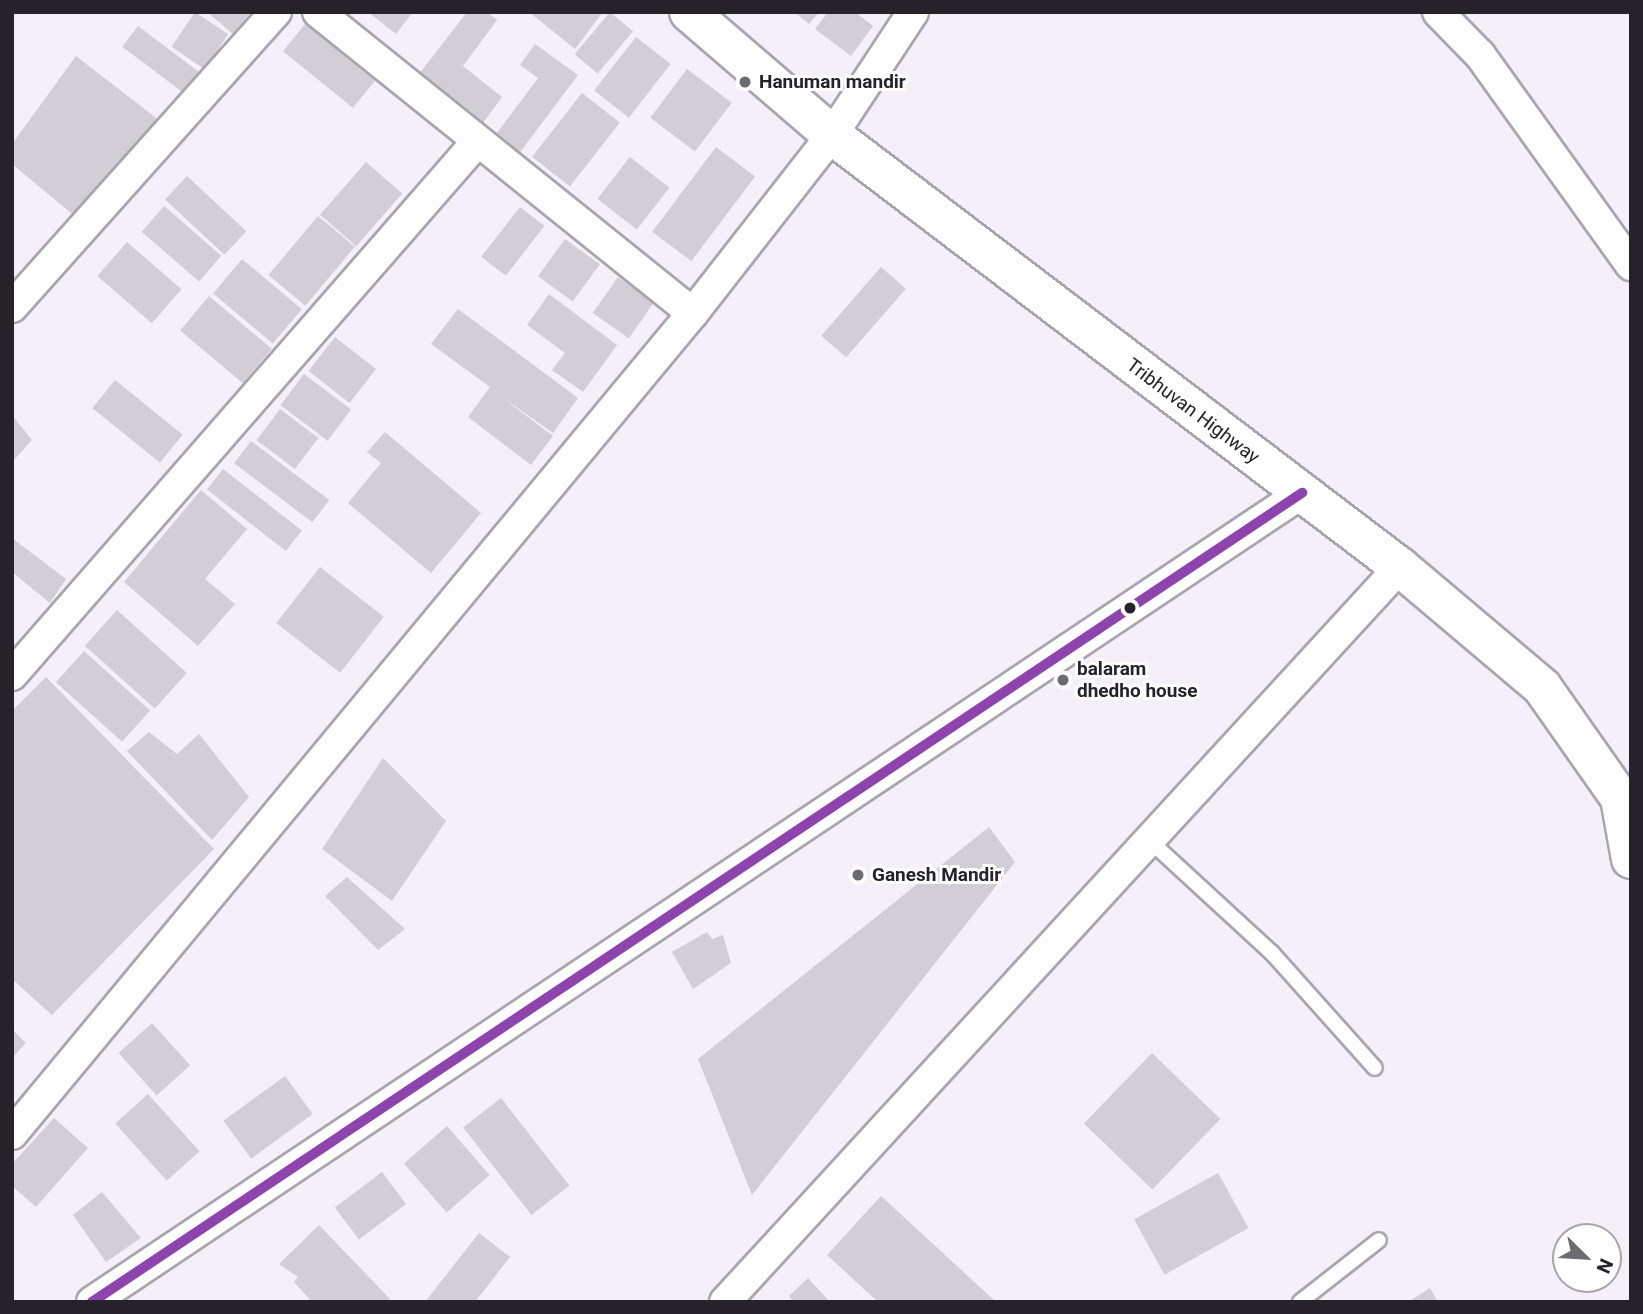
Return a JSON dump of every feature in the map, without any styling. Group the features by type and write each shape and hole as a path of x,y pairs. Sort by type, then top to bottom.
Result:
{"main road":[{"name":"Tribhuvan Highway","path":"689,12 832,135 1400,567 1542,687 1620,798 1631,859"}],"street":[{"path":"12,307 276,12"},
{"path":"318,12 693,313"},
{"path":"16,1120 693,313 832,135 913,12"},
{"path":"1438,12 1480,55 1631,265"},
{"path":"12,675 477,142"},
{"path":"92,1302 1301,493"},
{"path":"725,1302 1400,567"}],"lane":[{"path":"1149,840 1272,953 1376,1068"},
{"path":"1300,1302 1379,1240"}],"building":[{"path":"195,12 228,34 205,69 172,47"},
{"path":"207,12 251,12 233,34"},
{"path":"368,12 413,12 396,34"},
{"path":"467,12 487,12 497,20 463,66 502,97 483,123 419,74"},
{"path":"529,12 603,12 575,49"},
{"path":"610,12 633,31 598,73 575,54"},
{"path":"794,12 819,12 809,24"},
{"path":"828,12 855,12 873,26 851,56 815,29"},
{"path":"305,24 375,81 353,108 283,51"},
{"path":"138,26 199,72 183,93 122,47"},
{"path":"636,37 671,64 629,118 594,91"},
{"path":"535,44 578,75 518,155 494,137 538,78 520,65"},
{"path":"76,56 164,124 83,223 12,164 12,144"},
{"path":"687,69 732,103 695,151 650,118"},
{"path":"582,93 620,123 570,186 532,157"},
{"path":"716,147 755,176 691,261 652,232"},
{"path":"630,157 669,188 637,230 597,199"},
{"path":"366,162 402,193 356,246 320,215"},
{"path":"187,176 246,231 224,255 165,199"},
{"path":"164,206 221,256 199,282 142,232"},
{"path":"520,207 544,226 506,276 481,257"},
{"path":"318,216 355,247 305,306 269,275"},
{"path":"565,239 600,264 573,301 538,276"},
{"path":"127,242 181,289 152,323 97,276"},
{"path":"242,259 302,309 273,344 213,293"},
{"path":"881,267 906,289 846,357 821,336"},
{"path":"618,277 654,302 629,338 593,313"},
{"path":"549,294 617,345 583,392 552,370 565,353 527,325"},
{"path":"209,296 272,349 243,383 180,330"},
{"path":"458,309 578,398 553,433 499,395 553,436 531,465 468,417 490,387 431,344"},
{"path":"335,337 376,369 350,403 309,371"},
{"path":"304,374 351,410 328,441 281,405"},
{"path":"115,380 183,435 160,463 92,408"},
{"path":"280,409 318,438 295,469 257,440"},
{"path":"12,415 32,440 12,462"},
{"path":"385,432 481,513 431,573 348,503 381,463 367,452"},
{"path":"251,441 329,500 312,522 234,463"},
{"path":"223,469 302,531 286,551 207,489"},
{"path":"201,490 247,529 205,579 235,604 198,646 124,582"},
{"path":"12,538 66,579 50,603 12,572"},
{"path":"320,567 384,617 340,673 276,623"},
{"path":"117,610 187,673 155,709 85,646"},
{"path":"84,651 150,711 122,742 56,682"},
{"path":"46,677 214,849 52,1015 12,979 12,711"},
{"path":"149,732 177,754 199,734 249,797 212,840 127,751"},
{"path":"383,758 446,821 392,901 322,849"},
{"path":"989,827 1015,862 752,1195 698,1059"},
{"path":"347,877 405,929 378,950 325,896"},
{"path":"707,932 712,939 723,935 731,963 693,989 672,952"},
{"path":"152,1023 190,1065 157,1095 119,1053"},
{"path":"12,1029 26,1043 12,1058"},
{"path":"1152,1053 1220,1119 1152,1189 1084,1123"},
{"path":"285,1076 313,1114 251,1159 224,1121"},
{"path":"148,1094 200,1151 167,1181 115,1123"},
{"path":"501,1098 569,1185 532,1215 463,1128"},
{"path":"54,1118 88,1148 36,1207 12,1186 12,1164"},
{"path":"447,1126 490,1175 447,1212 404,1163"},
{"path":"382,1172 406,1204 359,1239 335,1208"},
{"path":"1218,1173 1249,1228 1165,1275 1134,1220"},
{"path":"102,1192 141,1238 106,1262 73,1215"},
{"path":"881,1196 996,1302 878,1302 827,1255"},
{"path":"319,1225 390,1299 387,1302 312,1302 294,1282 298,1277 279,1264"},
{"path":"479,1233 510,1257 475,1302 425,1302"},
{"path":"808,1278 830,1302 794,1302 789,1296"},
{"path":"1430,1288 1438,1302 1408,1302"}],"transit line":[{"path":"92,1302 1302,493"}],"place":[{"name":"Hanuman mandir","path":"745,82"},
{"name":"balaram dhedho house","path":"1063,680"},
{"name":"Ganesh Mandir","path":"858,875"}]}
